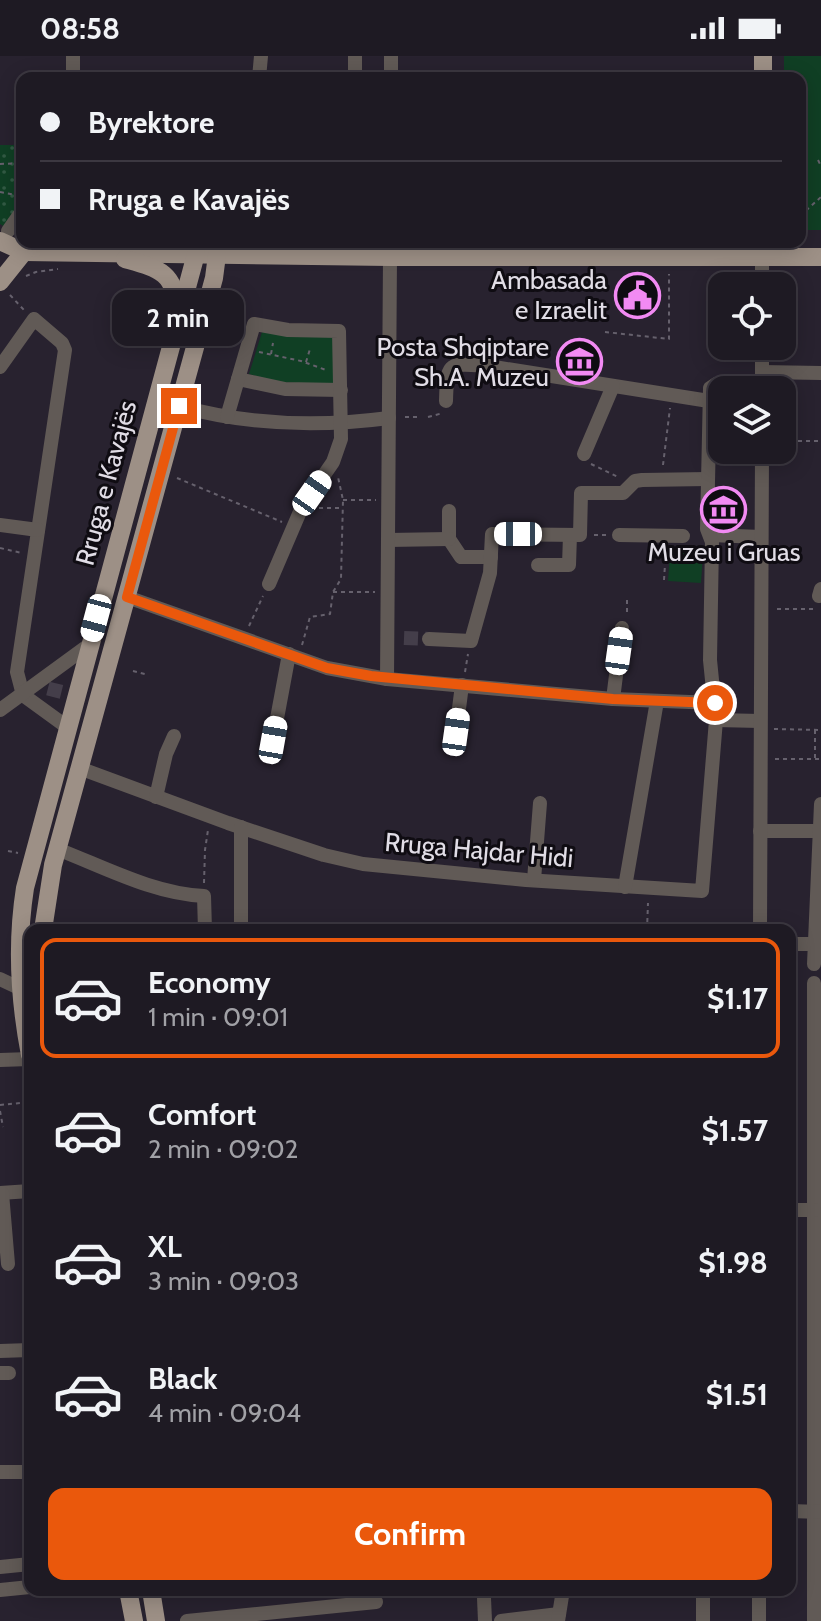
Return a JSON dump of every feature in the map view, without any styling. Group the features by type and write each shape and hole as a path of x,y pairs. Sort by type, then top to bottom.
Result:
{"main road":[{"path":"19,248 24,252 209,249 390,257 762,249 821,257"},
{"name":"Rruga e Kavajës","path":"24,983 18,954 25,888 175,332 209,249"},
{"name":"Rruga e Kavajës","path":"44,924 57,849 79,768 118,664 127,597 214,278 209,249"},
{"path":"96,251 148,265 164,273 174,292 175,332"},
{"path":"8,284 24,252"},
{"path":"89,645 118,664"},
{"path":"129,1596 133,1616 145,1615 154,1606"}],"street":[{"path":"4,236 16,219"},
{"path":"762,249 762,272"},
{"path":"387,679 390,257"},
{"path":"0,367 34,319 62,343 65,350 17,672 23,695 67,727"},
{"path":"227,417 254,324 288,330 337,330 340,333 341,439 333,462 302,507 269,584"},
{"path":"446,401 447,374 450,367 457,365 488,366 708,401"},
{"path":"796,377 821,373"},
{"path":"238,379 285,389 341,390"},
{"path":"584,454 613,386"},
{"path":"179,406 227,417 341,424 389,418"},
{"name":"Rruga Hajdar Hidi","path":"79,768 211,817 324,855 363,864 702,891 716,720 710,660 712,542 707,529 708,464"},
{"path":"760,924 762,464"},
{"path":"569,565 581,493 623,493 630,485 642,480 708,479"},
{"path":"449,511 449,539 461,557 491,557"},
{"path":"0,525 38,530"},
{"path":"429,639 471,641 486,591 492,534 575,535"},
{"path":"619,535 683,536"},
{"path":"710,535 761,537"},
{"path":"388,540 449,539"},
{"path":"538,565 586,566"},
{"path":"127,597 327,668 387,679 613,699 715,703"},
{"path":"613,699 622,628"},
{"path":"388,638 404,638"},
{"path":"0,710 59,672 89,645"},
{"path":"273,740 294,656"},
{"path":"456,732 462,685"},
{"path":"50,714 53,697"},
{"path":"625,887 657,701"},
{"path":"716,720 760,721"},
{"path":"156,797 166,754 174,736"},
{"path":"534,880 540,803"},
{"path":"814,964 819,944 821,804"},
{"path":"241,827 241,924"},
{"path":"760,831 819,831"},
{"path":"57,849 155,888 204,896 205,924"},
{"path":"796,944 819,944"},
{"path":"0,979 24,988"},
{"path":"814,1621 817,1512 817,1247 814,1210 817,1191 816,989"},
{"path":"0,1060 24,1058"},
{"path":"8,1264 1,1193 24,1191"},
{"path":"796,1210 814,1210"},
{"path":"0,1351 24,1350"},
{"path":"0,1472 24,1472"},
{"path":"796,1511 817,1512"},
{"path":"0,1567 24,1565"},
{"path":"0,1590 24,1588"},
{"path":"501,1621 558,1617 562,1596"},
{"path":"703,1596 703,1621"},
{"path":"759,1596 759,1621"},
{"path":"484,1598 485,1621"},
{"path":"187,1621 376,1602"}],"path":[{"path":"818,160 821,166"},
{"path":"806,211 821,197"},
{"path":"21,280 36,272 63,269"},
{"path":"605,332 669,339 669,269"},
{"path":"8,284 9,297 34,319"},
{"path":"217,310 233,314"},
{"path":"271,354 273,343"},
{"path":"303,362 310,349"},
{"path":"256,351 333,373"},
{"path":"663,479 671,395"},
{"path":"389,418 419,417"},
{"path":"796,441 821,441"},
{"path":"584,454 589,463 630,485"},
{"path":"294,656 310,617 330,614 333,592 341,579 343,500 333,462"},
{"path":"172,477 222,495 293,527"},
{"path":"343,500 389,500"},
{"path":"302,507 343,508"},
{"path":"575,535 619,535"},
{"path":"664,580 667,535"},
{"path":"0,548 21,553"},
{"path":"244,638 269,584"},
{"path":"333,592 388,592"},
{"path":"774,609 818,609 820,592"},
{"path":"462,685 471,641"},
{"path":"118,664 145,674"},
{"path":"774,729 821,730"},
{"path":"815,730 815,759"},
{"path":"774,759 821,759"},
{"path":"204,896 205,850 211,817"},
{"path":"8,851 15,852"},
{"path":"647,924 649,888"},
{"path":"0,1105 24,1103"},
{"path":"0,1111 3,1127"}],"green space":[{"path":"784,56 821,56 821,230 806,230 806,72 784,72"},
{"path":"0,145 16,145 16,211 5,227 0,224"},
{"path":"262,332 333,335 333,385 277,382 249,374"},
{"path":"670,551 703,553 701,583 668,581"}],"tunnel":[{"path":"404,638 429,639"},
{"path":"53,697 58,677"}],"place":[{"name":"Ambasada e Izraelit","path":"638,295"},
{"name":"Posta Shqiptare Sh.A. Muzeu","path":"580,362"},
{"name":"Muzeu i Gruas","path":"724,509"}],"route":[{"path":"179,406 127,597 327,668 387,679 613,699 715,703"}]}
